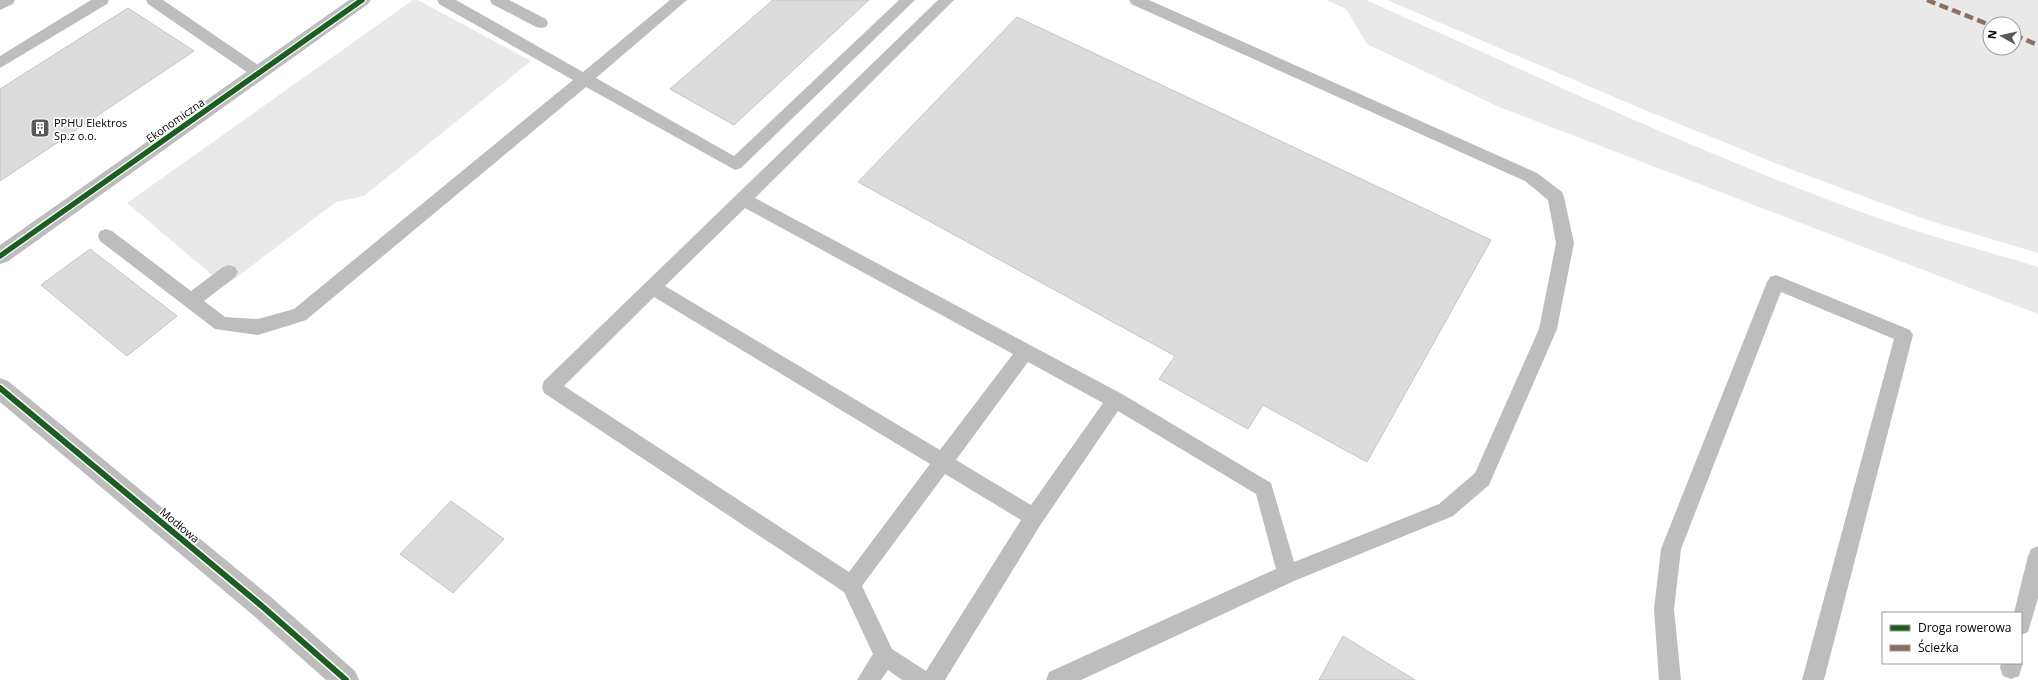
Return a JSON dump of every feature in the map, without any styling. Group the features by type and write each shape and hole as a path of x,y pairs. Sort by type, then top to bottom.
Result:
{"street":[{"name":"Ekonomiczna","path":"0,256 362,0"},
{"name":"Modłowa","path":"0,388 263,607 346,680"}],"lane":[{"path":"0,5 8,0"},
{"path":"0,63 102,0"},
{"path":"154,0 259,73"},
{"path":"444,0 735,164 908,0"},
{"path":"497,0 541,23"},
{"path":"106,236 221,324 258,327 300,315 680,0"},
{"path":"921,680 885,656 852,585 550,387 947,0"},
{"path":"1057,680 1287,574 1446,510 1482,479 1548,329 1565,243 1556,197 1530,177 1136,0"},
{"path":"742,199 1115,400 1264,489 1287,574"},
{"path":"191,301 229,272"},
{"path":"1670,680 1664,609 1671,550 1776,282 1904,335 1813,680"},
{"path":"652,287 941,463 1034,517"},
{"path":"852,585 941,463 1026,351"},
{"path":"933,680 1034,517 1115,400"},
{"path":"2022,621 2038,556"},
{"path":"868,680 885,656"}],"shaded area":[{"path":"413,0 418,0 531,61 364,196 336,202 225,286 127,203"},
{"path":"1326,0 1366,0 1627,117 1758,172 1892,223 2038,267 2038,314 1499,107 1367,44 1346,9"},
{"path":"1387,0 2038,0 2038,253 1927,220 1790,169 1635,106"}],"building":[{"path":"773,0 869,0 734,125 670,89"},
{"name":"PPHU Elektros Sp.z o.o.","path":"128,8 194,51 0,181 0,89"},
{"path":"1017,17 1491,240 1367,462 1263,405 1248,429 1159,379 1175,356 858,182"},
{"path":"90,249 177,316 127,356 41,285"},
{"path":"451,501 504,539 453,593 400,554"},
{"path":"1343,636 1415,680 1319,680"}],"marked path":[{"path":"1927,0 1982,22"},
{"path":"2022,38 2038,45"}],"cycle path":[{"path":"0,256 362,0"},
{"path":"0,388 263,607 346,680"}],"place":[{"name":"PPHU Elektros Sp.z o.o.","path":"40,128"}]}
